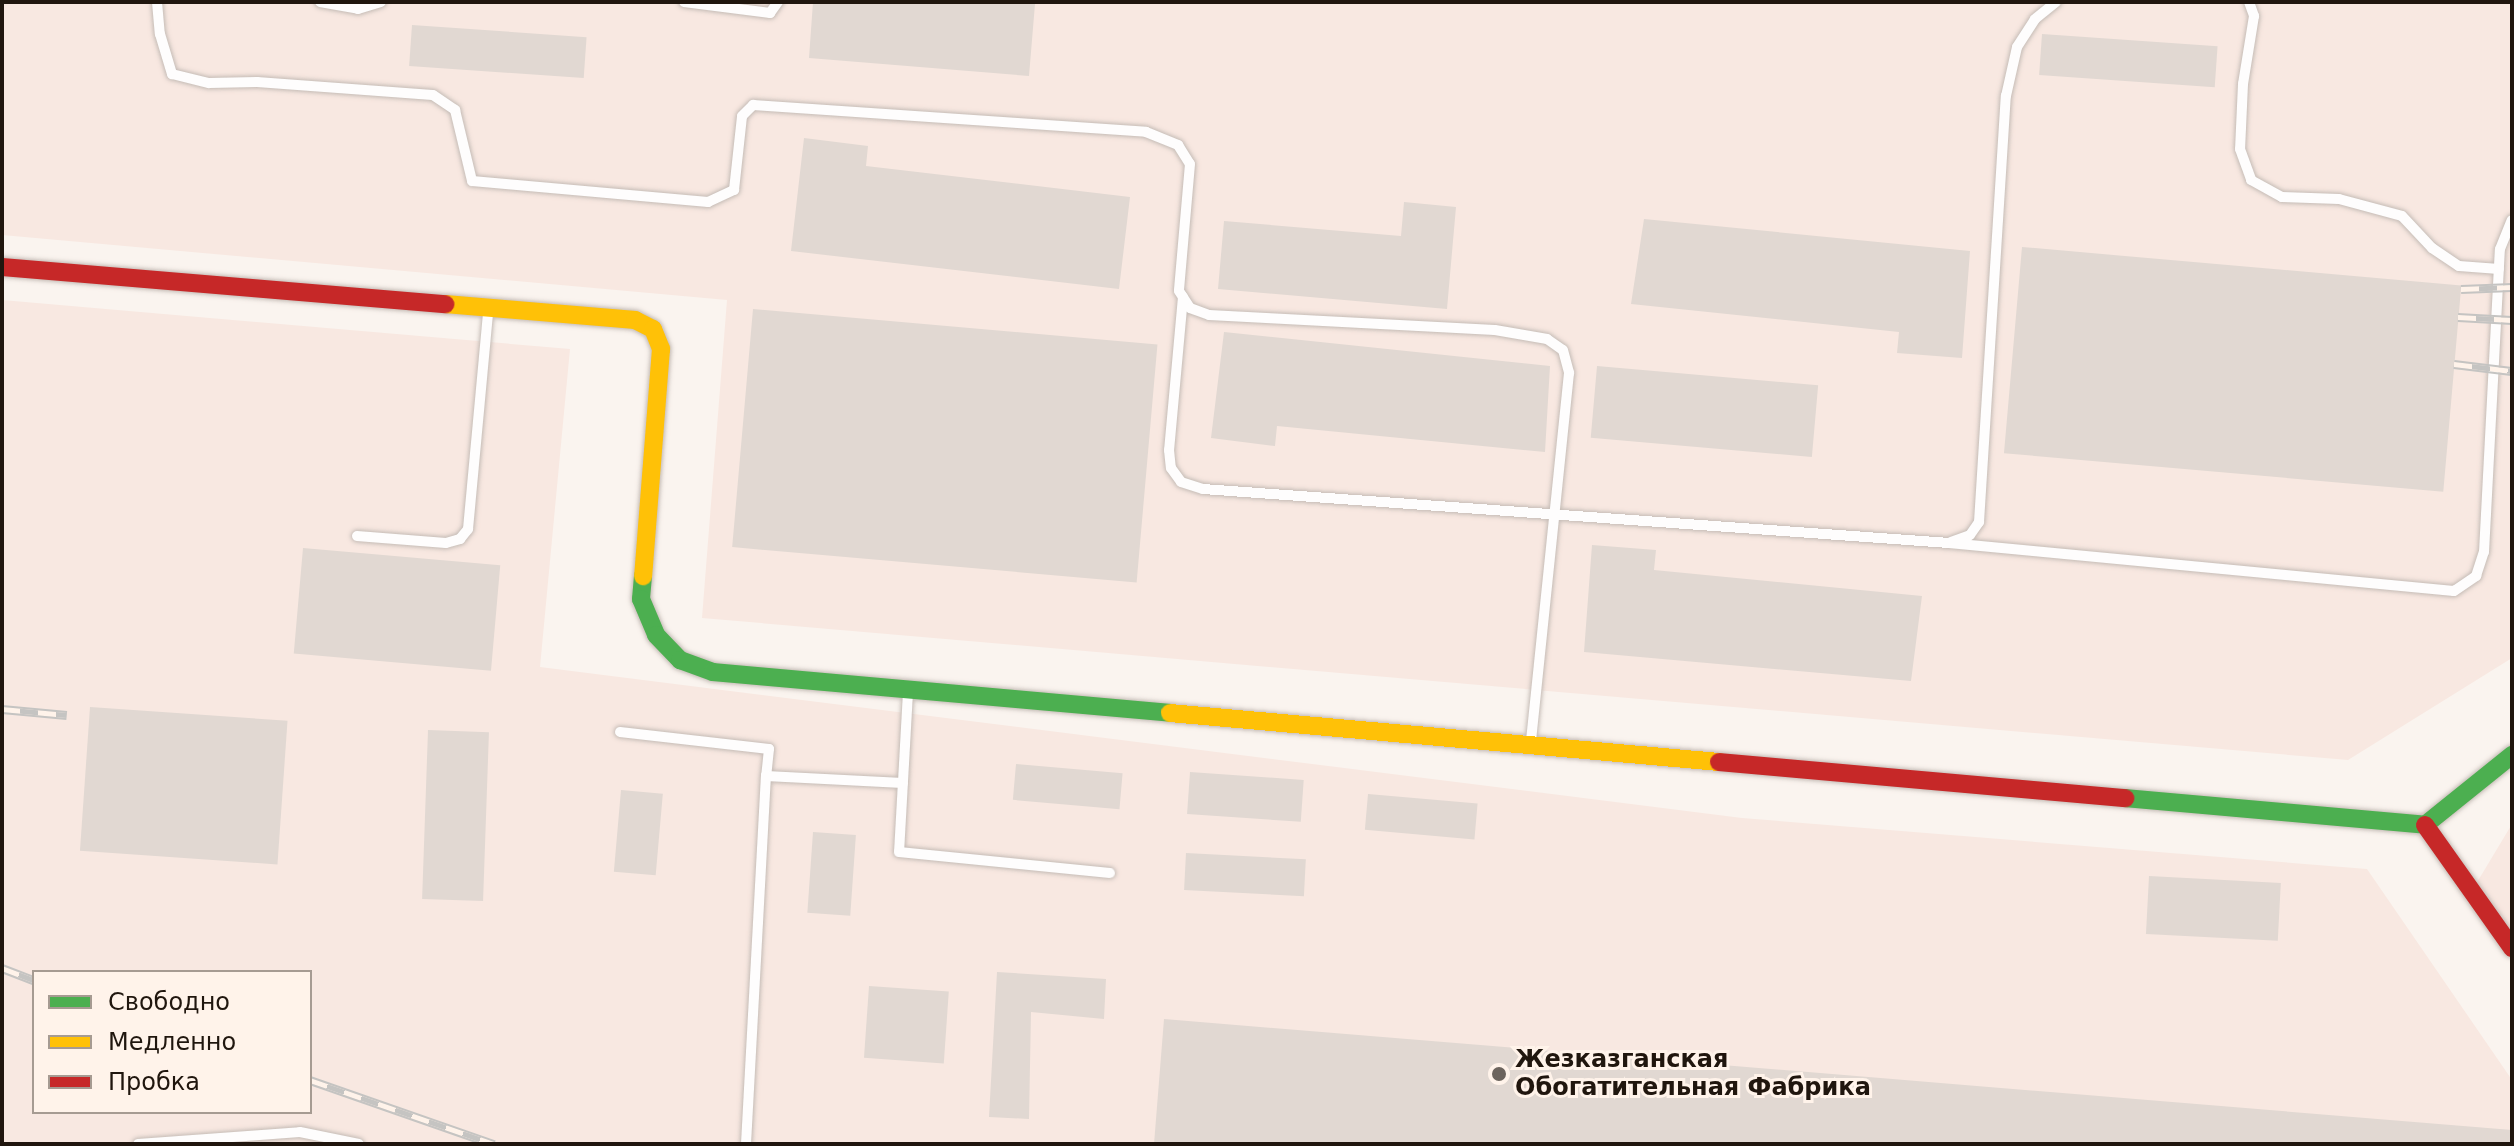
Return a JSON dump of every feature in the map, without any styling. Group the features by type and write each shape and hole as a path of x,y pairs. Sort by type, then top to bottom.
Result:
{"street":[{"path":"2,267 635,320 653,329 661,349 641,599 656,635 680,660 728,674 2425,825 2512,755"},
{"path":"2425,825 2512,948"}],"lane":[{"path":"157,2 160,34 172,74 209,83 257,82 433,95 455,110 472,181 708,202 734,190 742,116 753,105 1146,132 1178,145 1190,164 1179,263 1179,291 1190,308 1209,315 1495,330 1547,339 1563,350 1569,373 1531,745"},
{"path":"320,2 358,9 381,2"},
{"path":"684,2 724,4 770,13 778,2"},
{"path":"1949,543 1970,535 1979,522 2006,96 2017,47 2035,19 2056,2"},
{"path":"2249,2 2254,16 2243,84 2240,149 2251,180 2282,197 2339,199 2402,216 2432,248 2459,266 2499,269"},
{"path":"1183,297 1169,450 1171,468 1181,482 1223,493 1949,543 2454,591 2476,576 2484,552 2500,249 2512,220"},
{"path":"357,536 446,543 460,539 468,529 489,307"},
{"path":"908,690 899,852 1110,873"},
{"path":"620,732 769,749 746,1144"},
{"path":"766,776 903,783"},
{"path":"138,1144 300,1132 359,1144"}],"shaded area":[{"path":"2,2 2512,2 2512,658 2348,760 702,618 727,300 2,235"},
{"path":"2,300 570,349 540,667 1742,818 2367,869 2512,1080 2512,1144 2,1144"},
{"path":"2512,824 2512,934 2476,884"}],"building":[{"path":"813,2 1035,4 1029,76 809,58"},
{"path":"412,25 587,37 584,78 409,66"},
{"path":"2042,34 2218,46 2215,87 2039,75"},
{"path":"804,138 868,146 866,166 1130,197 1119,289 791,251"},
{"path":"1404,202 1456,207 1447,309 1218,289 1224,221 1401,236"},
{"path":"1644,219 1970,251 1962,358 1897,353 1899,332 1631,304"},
{"path":"2022,247 2461,285 2443,492 2004,453"},
{"path":"753,309 1157,344 1137,582 732,547"},
{"path":"1224,332 1550,366 1545,452 1277,426 1275,446 1211,438"},
{"path":"1597,366 1818,385 1812,457 1591,438"},
{"path":"1592,545 1656,550 1654,570 1922,596 1911,681 1584,652"},
{"path":"303,548 500,565 491,671 294,654"},
{"path":"90,707 288,721 277,864 80,851"},
{"path":"428,730 489,732 483,901 422,899"},
{"path":"1016,764 1123,773 1119,809 1013,800"},
{"path":"1190,772 1304,780 1301,822 1187,814"},
{"path":"621,790 663,794 656,875 614,872"},
{"path":"1368,794 1478,804 1474,839 1365,830"},
{"path":"813,832 856,835 850,916 807,913"},
{"path":"1186,853 1306,859 1304,896 1184,890"},
{"path":"2149,876 2281,883 2278,941 2146,934"},
{"path":"997,972 1106,979 1104,1019 1031,1012 1029,1119 989,1117"},
{"path":"869,986 949,992 944,1063 864,1058"},
{"name":"Жезказганская Обогатительная Фабрика","path":"1164,1019 2512,1130 2512,1144 1154,1144"}],"railway":[{"path":"2461,289 2512,287"},
{"path":"2458,317 2512,320"},
{"path":"2454,364 2512,371"},
{"path":"2,709 67,715"},
{"path":"2,968 32,979"},
{"path":"312,1081 494,1144"}],"traffic: fast":[{"path":"643,576 641,599 656,635 680,660 713,672 1170,713"},
{"path":"2125,798 2425,825 2512,755"}],"traffic: slow":[{"path":"445,304 635,320 653,329 661,349 643,576"},
{"path":"1170,713 1719,762"}],"traffic: jam":[{"path":"2,267 445,304"},
{"path":"1719,762 2125,798"},
{"path":"2425,825 2512,948"}],"place":[{"name":"Жезказганская Обогатительная Фабрика","path":"1499,1074"}]}
